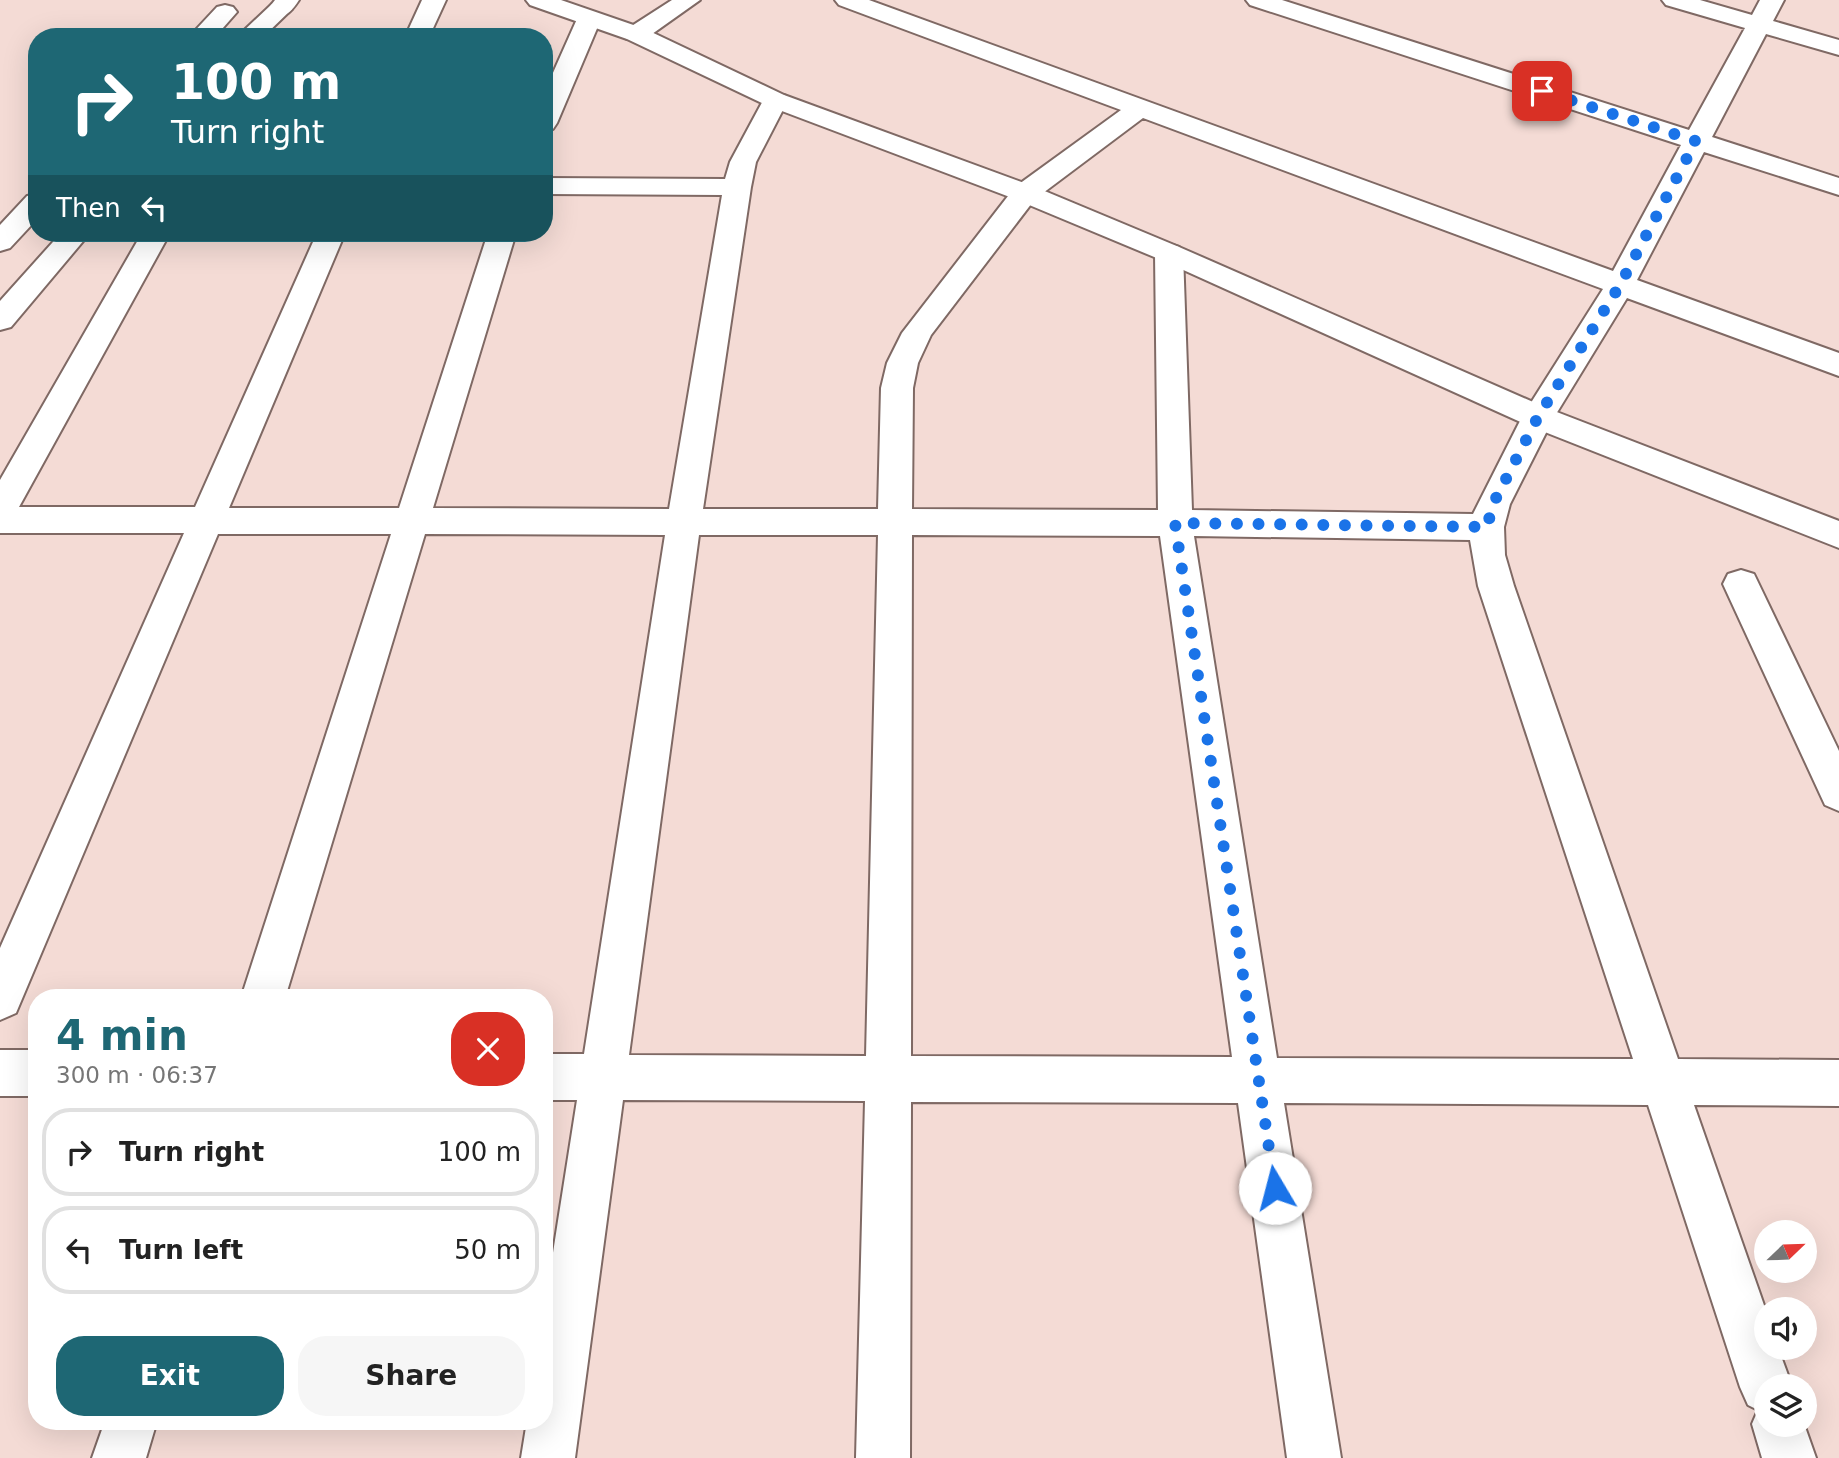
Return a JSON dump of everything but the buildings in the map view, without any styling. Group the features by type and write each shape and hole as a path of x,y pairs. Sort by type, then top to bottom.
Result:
{"street":[{"path":"421,28 434,0"},
{"path":"538,0 636,34 775,100 1026,194 1169,253 1538,417 1839,535"},
{"path":"636,34 688,0"},
{"path":"847,0 1839,365"},
{"path":"1258,0 1839,187"},
{"path":"1674,0 1765,12 1839,48"},
{"path":"259,28 283,5"},
{"path":"270,28 283,5"},
{"path":"210,28 225,12"},
{"path":"1762,1374 1496,586 1488,555 1487,527 1493,504 1538,417 1620,285 1765,12"},
{"path":"553,102 589,19"},
{"path":"553,1423 684,522 737,187 743,162 775,100"},
{"path":"883,1458 897,388 900,366 909,345 922,326 1026,194 1140,107"},
{"path":"553,186 737,187"},
{"path":"0,242 28,212"},
{"path":"0,320 68,242"},
{"path":"0,510 151,242"},
{"path":"0,998 327,242"},
{"path":"266,989 499,242"},
{"path":"1169,253 1175,523 1314,1458"},
{"path":"0,520 1175,523 1487,527"},
{"path":"1741,584 1839,793"},
{"path":"0,1073 28,1073"},
{"path":"553,1077 1839,1083"},
{"path":"119,1458 128,1430"},
{"path":"548,1458 552,1430"},
{"path":"1782,1437 1789,1458"}],"route":[{"path":"1275,1188 1175,523 1487,527 1493,504 1538,417 1620,285 1696,141 1542,91"}]}
